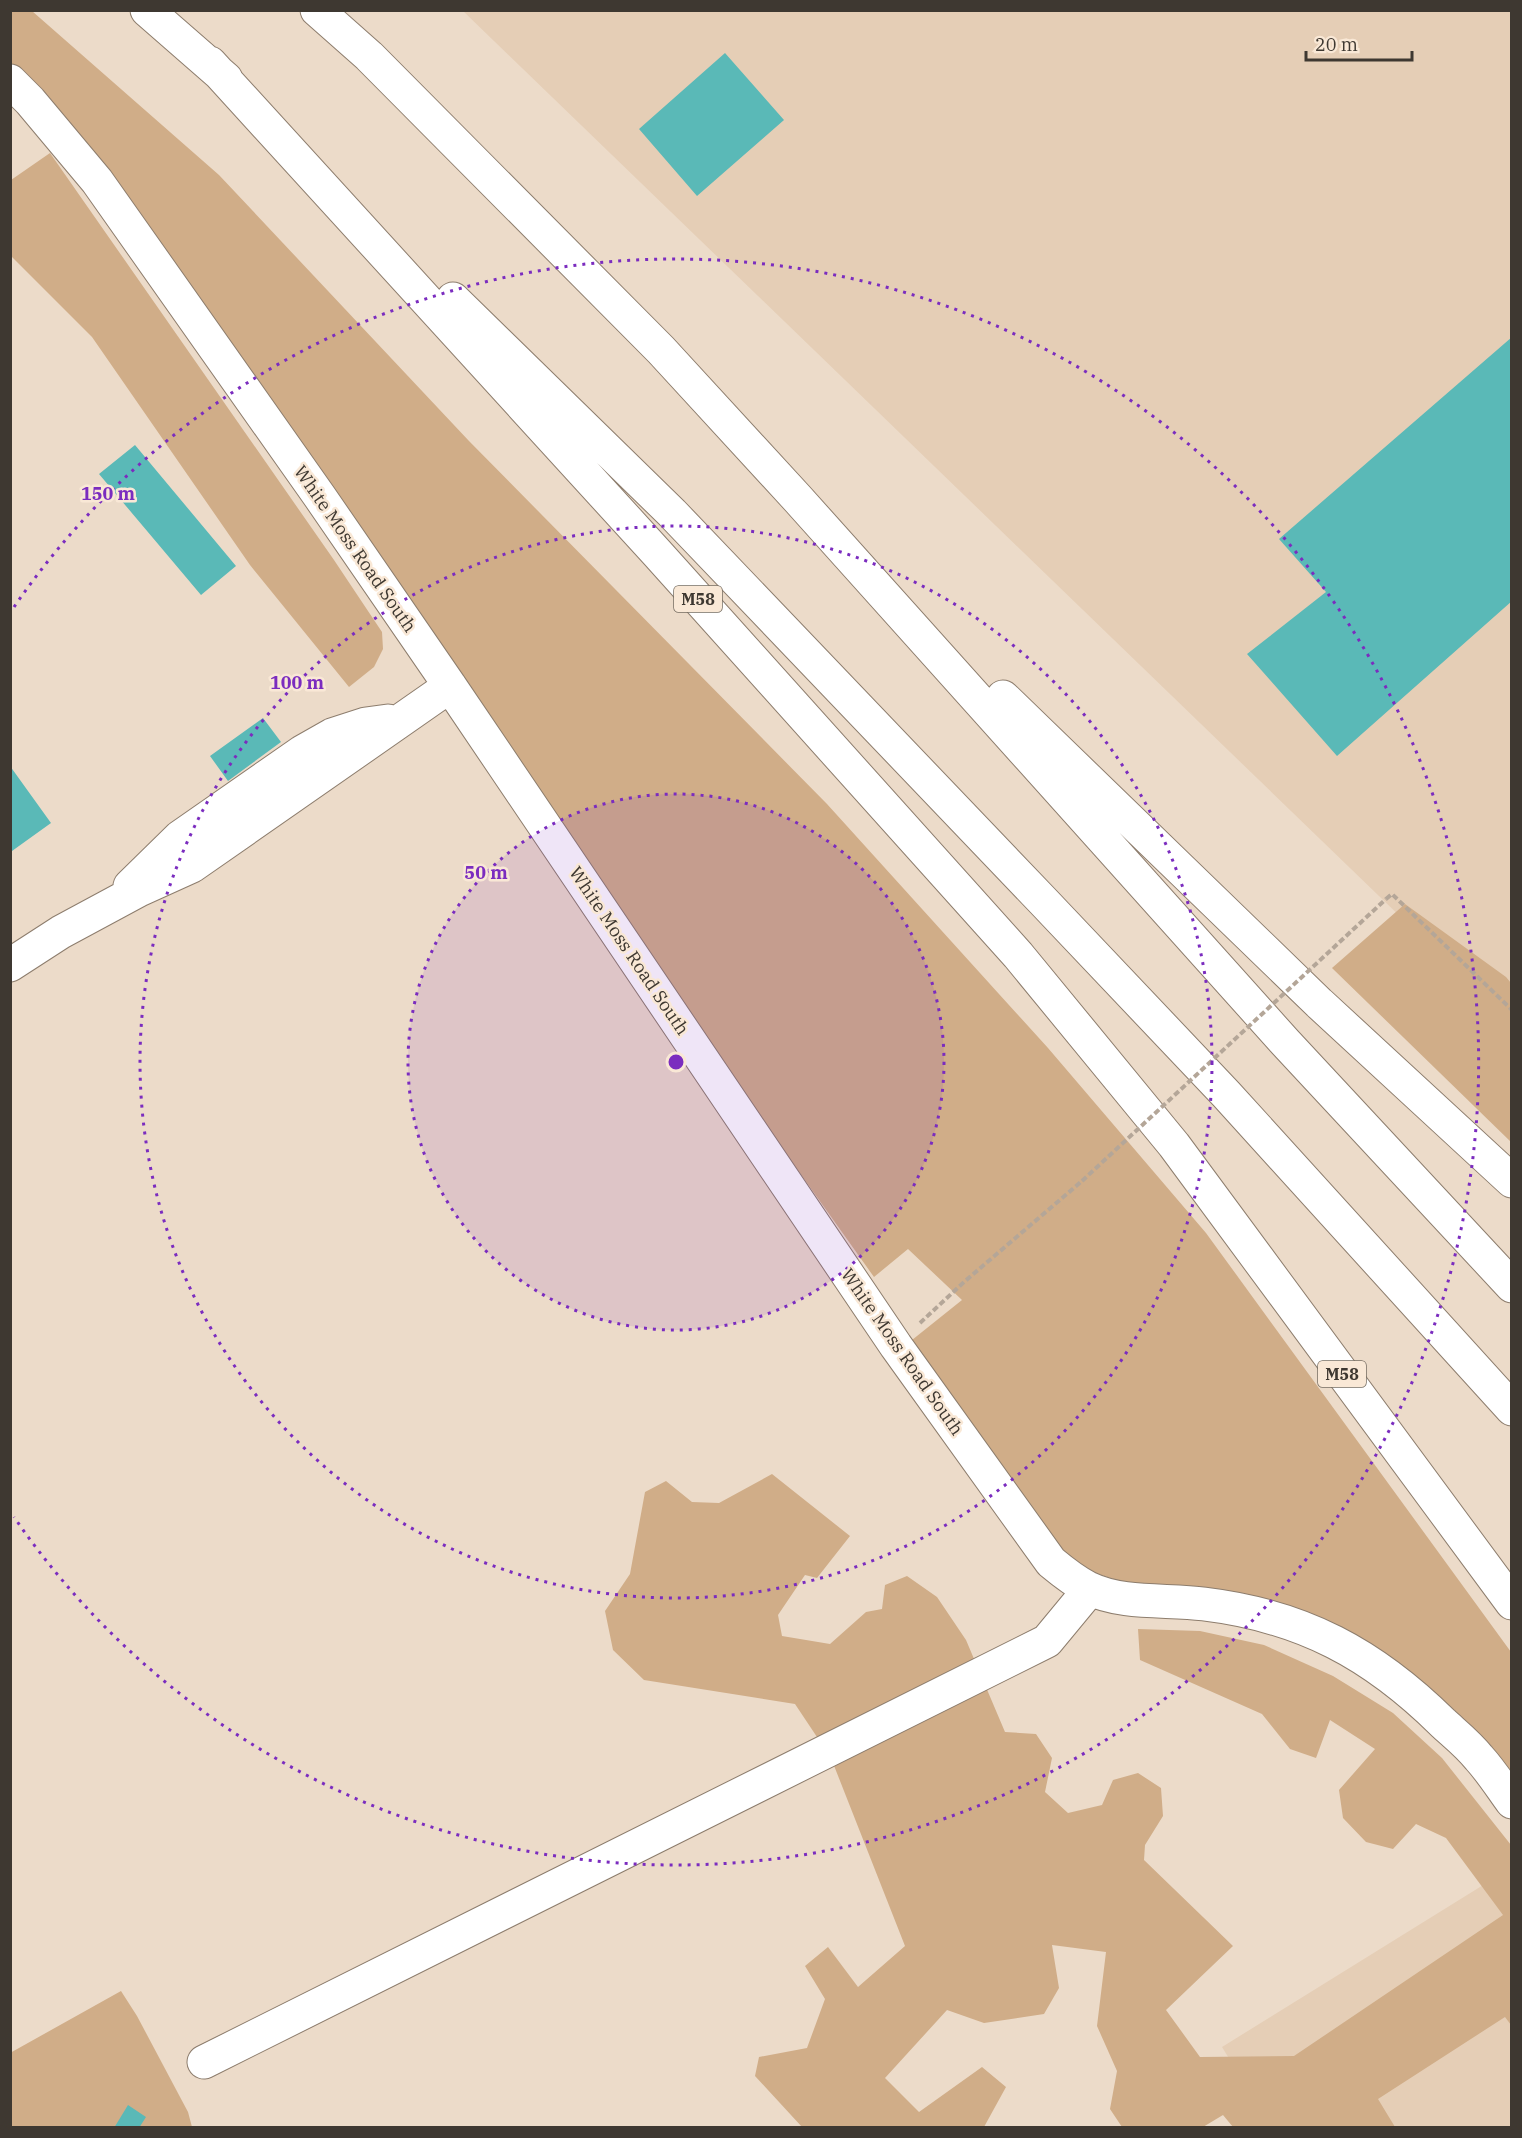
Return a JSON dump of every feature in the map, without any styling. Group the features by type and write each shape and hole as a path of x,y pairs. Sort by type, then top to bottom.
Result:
{"main road":[{"name":"M58","path":"147,10 210,63 672,513 1226,1094 1512,1409"},
{"path":"317,10 369,56 661,350 1285,1041 1512,1286"},
{"name":"M58","path":"210,63 657,553 1018,955 1174,1144 1512,1603"},
{"name":"White Moss Road South","path":"10,81 30,101 97,181 320,497 896,1346 1051,1562 1090,1589 1121,1597 1203,1604 1247,1611 1295,1624 1343,1645 1386,1672 1425,1705 1479,1757 1512,1802"},
{"path":"797,498 1319,1004 1512,1181"},
{"path":"10,965 61,932 192,866 450,686"},
{"path":"204,2062 1047,1641 1090,1589"}],"path":[{"path":"896,1346 964,1282 1082,1181 1392,894 1512,1010"}],"shaded area":[{"path":"10,11 32,11 219,175 469,441 827,804 1048,1048 1206,1233 1511,1652 1511,1788 1399,1673 1089,1571 1033,1530 912,1340 962,1300 908,1249 874,1277 37,104 11,80"},
{"path":"463,11 1511,11 1511,1022 1496,1009"},
{"path":"50,153 382,632 383,649 374,667 349,687 250,565 92,337 11,256 11,180"},
{"path":"1405,904 1506,977 1511,983 1511,1142 1332,968"},
{"path":"772,1474 850,1536 817,1578 805,1575 778,1615 782,1636 830,1644 866,1612 882,1609 885,1585 907,1576 937,1597 966,1640 1005,1732 1036,1734 1052,1758 1045,1792 1068,1813 1102,1805 1113,1780 1138,1773 1161,1788 1163,1816 1145,1845 1144,1860 1233,1946 1166,2010 1200,2057 1294,2056 1503,1915 1446,1838 1416,1824 1393,1849 1366,1842 1343,1818 1339,1790 1375,1749 1330,1720 1316,1758 1290,1749 1262,1714 1140,1660 1138,1629 1200,1631 1264,1645 1333,1676 1393,1713 1442,1758 1511,1845 1511,2025 1505,2017 1378,2099 1395,2127 1233,2127 1223,2115 1203,2127 1122,2127 1110,2109 1117,2071 1097,2026 1106,1952 1052,1945 1059,1988 1044,2014 984,2023 947,2010 885,2078 919,2112 982,2067 1006,2087 984,2127 802,2127 755,2076 759,2057 807,2048 825,1999 805,1966 828,1947 858,1987 905,1946 831,1758 795,1704 644,1680 613,1650 605,1611 630,1574 645,1492 666,1481 692,1502 719,1503"},
{"path":"1509,1869 1511,1870 1511,2127 1271,2127 1222,2047"},
{"path":"121,1991 137,2016 188,2112 192,2127 11,2127 10,2053"}],"building":[{"path":"725,53 784,120 697,196 639,129"},
{"path":"1512,337 1512,601 1337,756 1247,654 1326,592 1279,539"},
{"path":"135,445 236,566 201,595 99,474"},
{"path":"263,718 281,742 228,781 210,756"},
{"path":"10,766 51,823 12,851 10,849"},
{"path":"128,2105 146,2117 139,2128 114,2128"}]}
